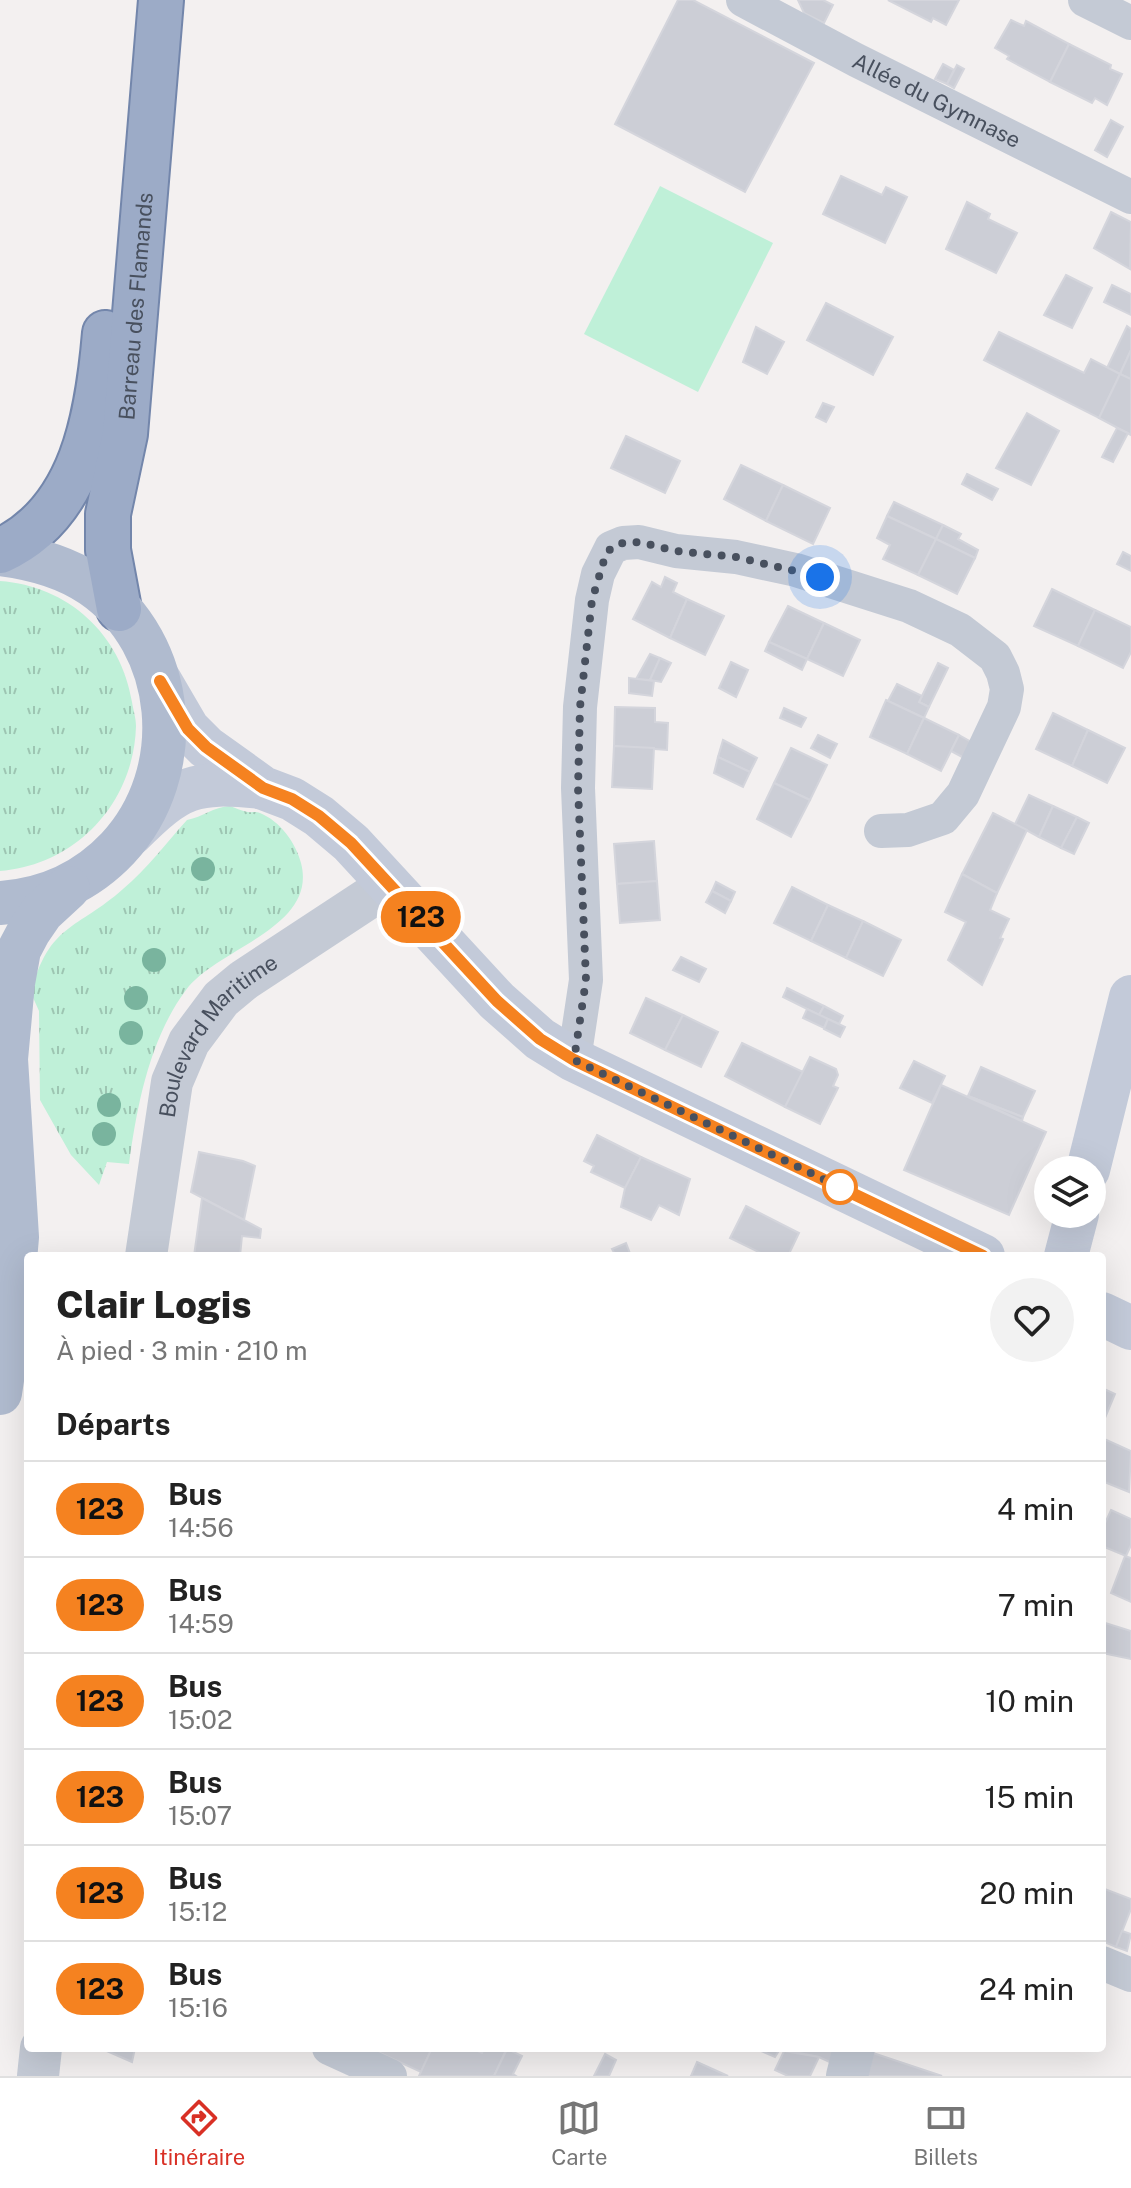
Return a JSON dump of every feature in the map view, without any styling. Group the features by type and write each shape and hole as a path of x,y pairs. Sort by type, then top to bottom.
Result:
{"highway":[{"name":"Barreau des Flamands","path":"0,552 24,538 53,510 74,477 86,447 102,374 131,0"},
{"name":"Barreau des Flamands","path":"119,609 108,550 108,514 125,434 161,0"}],"main road":[{"path":"0,552 62,568 92,586 119,609 145,646 160,681 188,729 224,762 263,788 292,799 319,816 351,843 497,1001 540,1039 574,1060 975,1252"},
{"path":"131,834 152,797 164,757 166,719 160,681"},
{"path":"0,1393 17,1237 3,1046 19,950 42,912 70,886 103,863 154,811 184,791 221,783 263,788"},
{"path":"0,903 23,902 70,886"},
{"path":"1091,1156 1131,997"},
{"path":"1067,1252 1073,1228"},
{"path":"1106,1316 1131,1328"}],"street":[{"path":"1085,0 1131,23"},
{"name":"Allée du Gymnase","path":"763,5 1131,197"},
{"path":"574,1060 586,980 578,788 580,707 592,600 598,574 611,548 639,542 796,570 909,606 960,630 995,657 1007,689 1004,707 963,794 943,818 908,830 881,831"},
{"name":"Boulevard Maritime","path":"147,1252 172,1082 204,1018 244,980 390,884"},
{"path":"1106,1965 1131,1975"},
{"path":"38,2076 41,2052"},
{"path":"338,2052 390,2076"},
{"path":"847,2076 853,2052"}],"green space":[{"path":"660,186 773,243 698,392 584,334"},
{"path":"0,581 48,592 87,618 103,635 126,677 136,726 133,754 125,780 96,825 76,843 53,857 0,871"},
{"path":"230,806 260,813 280,827 299,855 302,885 295,904 280,921 201,975 186,990 154,1051 141,1096 129,1164 107,1162 99,1185 71,1155 40,1100 39,1011 31,993 38,970 56,940 132,881 187,820"}],"building":[{"path":"678,0 693,0 814,63 745,192 615,124"},
{"path":"798,0 823,0 833,5 824,23 804,13"},
{"path":"888,0 959,0 946,25 933,18 931,22"},
{"path":"1011,20 1024,26 1026,21 1069,44 1050,82 1007,59 1009,56 995,48"},
{"path":"1069,44 1111,65 1110,69 1122,74 1107,105 1095,98 1092,103 1050,82"},
{"path":"943,64 954,70 947,84 935,79"},
{"path":"957,65 964,69 954,88 947,84"},
{"path":"1111,120 1123,127 1107,157 1095,150"},
{"path":"841,176 882,195 886,187 907,197 885,243 823,214"},
{"path":"967,202 990,214 988,219 1017,233 996,273 946,249"},
{"path":"1111,212 1131,222 1130,269 1094,248"},
{"path":"1066,275 1092,288 1072,328 1044,315"},
{"path":"1112,285 1131,294 1131,315 1104,302"},
{"path":"826,303 893,337 873,375 807,340"},
{"path":"1127,326 1131,329 1131,350 1120,374 1107,368"},
{"path":"756,327 784,342 767,374 743,362"},
{"path":"999,332 1084,373 1091,359 1120,374 1099,418 984,360"},
{"path":"1131,350 1131,379 1120,374"},
{"path":"1120,374 1131,379 1131,435 1099,418"},
{"path":"823,403 834,407 826,422 816,417"},
{"path":"1027,413 1059,431 1031,485 996,468"},
{"path":"1117,428 1128,433 1113,462 1102,457"},
{"path":"626,436 680,461 665,493 611,468"},
{"path":"741,465 783,485 766,521 724,499"},
{"path":"967,474 998,489 992,500 962,484"},
{"path":"783,485 830,508 813,544 766,521"},
{"path":"894,502 943,525 936,539 887,516"},
{"path":"887,516 936,539 918,575 883,559 890,545 877,538"},
{"path":"943,525 961,534 958,539 978,550 975,558 936,539"},
{"path":"936,539 975,558 957,594 918,575"},
{"path":"1123,552 1131,556 1131,571 1117,564"},
{"path":"665,577 677,583 673,592 687,599 670,638 633,619 652,582 661,587"},
{"path":"1052,589 1095,610 1078,646 1034,626"},
{"path":"687,599 724,616 705,655 670,638"},
{"path":"788,606 824,623 807,659 769,642"},
{"path":"1095,610 1131,627 1131,652 1123,668 1078,646"},
{"path":"824,623 860,640 843,676 807,659"},
{"path":"769,642 807,659 802,670 765,651"},
{"path":"650,654 660,658 650,680 636,679"},
{"path":"660,658 671,663 661,682 650,680"},
{"path":"731,662 748,670 736,697 719,688"},
{"path":"938,663 948,668 929,707 919,702"},
{"path":"629,678 654,681 652,696 629,693"},
{"path":"897,684 922,696 919,702 929,707 924,718 888,701"},
{"path":"886,700 924,718 907,754 870,737"},
{"path":"615,707 655,708 655,722 668,723 667,750 614,746"},
{"path":"784,708 806,718 801,727 780,718"},
{"path":"1053,713 1088,730 1072,766 1036,749"},
{"path":"924,718 959,735 941,771 907,754"},
{"path":"1088,730 1125,748 1107,783 1072,766"},
{"path":"818,735 837,744 830,758 811,748"},
{"path":"959,735 973,743 966,759 951,751"},
{"path":"723,740 757,758 750,772 718,757"},
{"path":"614,746 654,748 652,789 612,787"},
{"path":"791,748 827,765 810,800 774,783"},
{"path":"718,757 750,772 743,787 714,773"},
{"path":"774,783 810,800 791,837 757,819"},
{"path":"1029,795 1053,806 1039,837 1015,824"},
{"path":"1053,806 1077,817 1061,848 1039,837"},
{"path":"993,813 1027,830 997,893 962,874"},
{"path":"1077,817 1089,823 1074,854 1061,848"},
{"path":"654,841 657,881 617,884 614,844"},
{"path":"962,874 997,893 990,910 1009,919 982,985 948,960 966,922 945,912"},
{"path":"657,881 660,920 620,923 617,884"},
{"path":"716,882 735,892 731,901 712,891"},
{"path":"792,887 828,905 811,941 774,923"},
{"path":"712,891 731,901 725,913 706,902"},
{"path":"828,905 863,921 846,958 811,941"},
{"path":"863,921 901,940 883,976 846,958"},
{"path":"681,957 706,969 699,982 673,970"},
{"path":"787,988 824,1006 819,1015 783,997"},
{"path":"646,998 683,1015 665,1050 630,1033"},
{"path":"824,1006 843,1016 839,1024 819,1015"},
{"path":"807,1009 828,1019 824,1028 803,1018"},
{"path":"683,1015 718,1032 701,1067 665,1050"},
{"path":"828,1019 845,1027 840,1037 824,1029"},
{"path":"742,1043 803,1072 785,1107 725,1076"},
{"path":"810,1057 836,1069 838,1075 833,1086 838,1088 820,1124 785,1107"},
{"path":"914,1061 945,1076 932,1103 900,1088"},
{"path":"981,1067 1035,1091 1023,1117 968,1096"},
{"path":"941,1085 1046,1132 1009,1215 904,1170"},
{"path":"968,1096 1023,1117 1022,1121"},
{"path":"597,1135 641,1157 625,1188 591,1172 594,1166 584,1161"},
{"path":"199,1152 255,1166 244,1220 191,1192"},
{"path":"641,1157 690,1179 679,1215 659,1205 651,1220 621,1207 625,1188"},
{"path":"202,1198 261,1229 260,1238 242,1236 240,1252 195,1252"},
{"path":"746,1206 799,1233 790,1252 759,1252 730,1238"},
{"path":"626,1243 629,1252 614,1252 612,1249"},
{"path":"1106,1390 1115,1394 1106,1415"},
{"path":"1106,1440 1131,1451 1129,1492 1106,1483"},
{"path":"1111,1510 1131,1519 1131,1545 1126,1556 1106,1548 1106,1521"},
{"path":"1125,1556 1131,1558 1131,1602 1111,1593"},
{"path":"1106,1623 1131,1631 1131,1659 1106,1654"},
{"path":"1106,1890 1131,1899 1131,1909 1116,1947 1106,1943"},
{"path":"1122,1931 1131,1934 1127,1951 1116,1947"},
{"path":"109,2052 134,2052 132,2062"},
{"path":"378,2052 430,2052 421,2072"},
{"path":"430,2052 505,2052 494,2076 419,2076"},
{"path":"506,2052 522,2056 513,2074 516,2076 494,2076"},
{"path":"784,2052 819,2057 810,2076 788,2076 775,2070"},
{"path":"795,2052 839,2052 836,2065 819,2057"},
{"path":"873,2053 942,2076 867,2076"},
{"path":"605,2054 616,2060 609,2076 594,2076"},
{"path":"697,2062 728,2076 691,2076"}],"bus line":[{"name":"123","path":"160,681 188,729 206,747 263,788 292,799 319,816 351,843 497,1001 540,1039 574,1060 975,1252"}],"route":[{"path":"820,577 736,557 676,551 639,542 611,548 605,557 592,600 580,707 578,788 586,980 574,1060 840,1187"}]}
